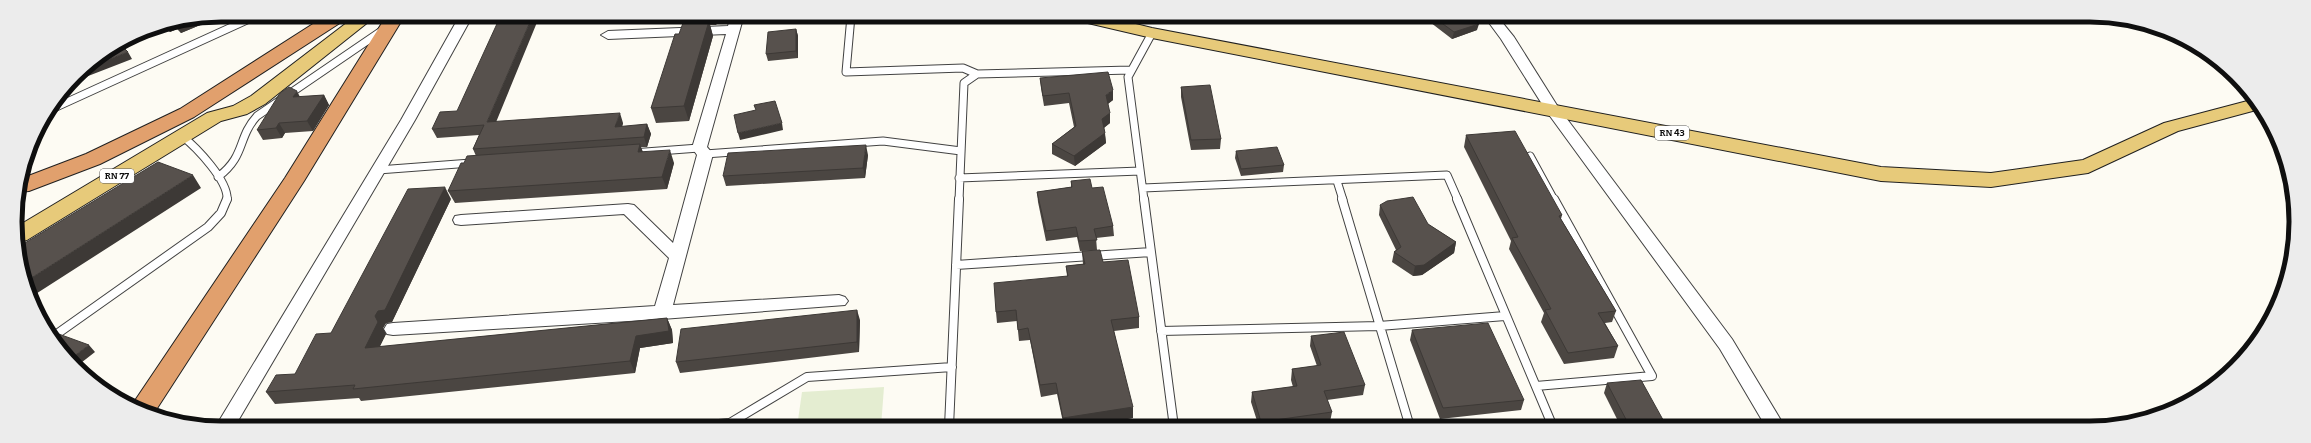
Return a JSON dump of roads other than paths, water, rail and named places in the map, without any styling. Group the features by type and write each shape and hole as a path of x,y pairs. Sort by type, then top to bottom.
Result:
{"highway":[{"path":"26,184 93,159 187,113 329,22"},
{"path":"145,406 293,181 391,22"}],"main road":[{"name":"RN 77","path":"214,117 224,105 335,30 343,22"},
{"name":"RN 77","path":"22,233 214,117 240,110 258,100 359,22"},
{"name":"RN 43","path":"1106,22 1152,33 1552,109 1881,174 1991,180 2088,166 2171,126 2251,105"}],"street":[{"path":"228,421 378,170 463,22"},
{"path":"608,35 736,22 662,313"},
{"path":"1495,22 1507,37 1552,109 1726,344 1772,421"},
{"path":"462,220 628,209 677,256"},
{"path":"394,329 839,301"}],"lane":[{"path":"60,105 243,22"},
{"path":"218,177 234,163 239,156 245,131 257,116 391,22"},
{"path":"850,22 846,72 963,68 976,74 1130,70"},
{"path":"1152,33 1130,70 1128,77 1173,421"},
{"path":"949,421 964,83 976,74"},
{"path":"57,334 208,226 218,217 228,199 228,191 196,148 182,136"},
{"path":"627,153 702,151 883,140 961,150"},
{"path":"1530,156 1652,376 1536,386"},
{"path":"378,170 476,163"},
{"path":"959,178 1140,171"},
{"path":"1143,188 1337,181 1447,175 1505,316 1551,421"},
{"path":"1337,181 1408,421"},
{"path":"956,265 1151,252"},
{"path":"1161,331 1380,326 1505,316"},
{"path":"733,421 807,377 952,367"}]}
